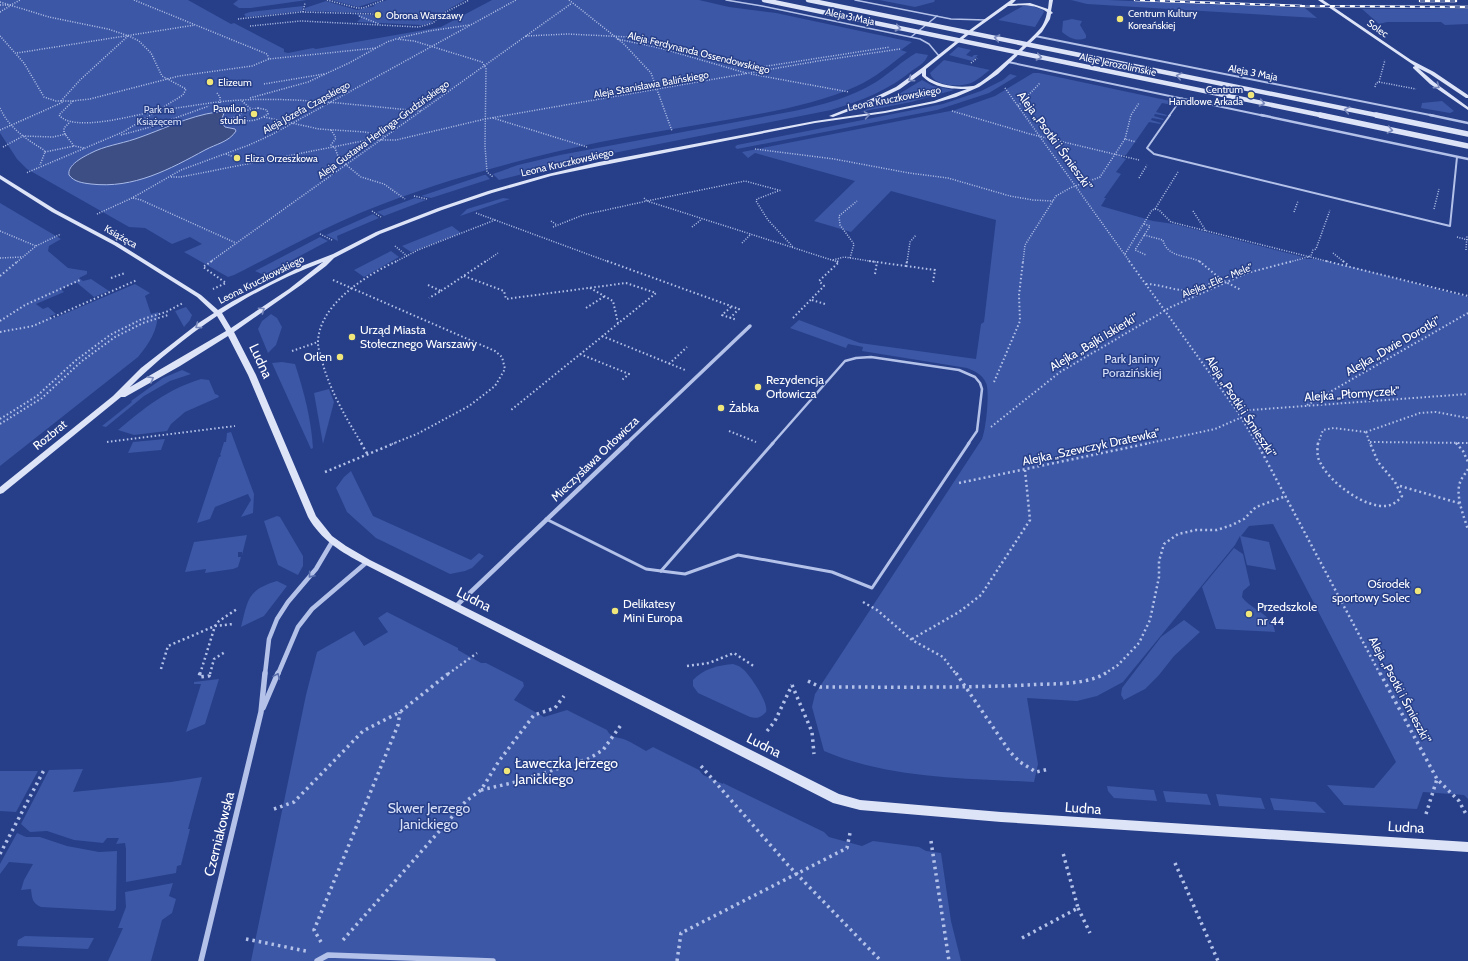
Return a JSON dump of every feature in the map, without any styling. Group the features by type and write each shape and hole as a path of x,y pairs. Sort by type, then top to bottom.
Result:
{"street":[{"name":"Aleje Jerozolimskie","path":"764,0 1468,146"},
{"name":"Aleje Jerozolimskie","path":"808,0 1468,134"},
{"name":"Leona Kruczkowskiego","path":"815,122 886,95 898,88 924,70 939,56 1014,0"},
{"name":"Leona Kruczkowskiego","path":"218,313 240,299 304,267 335,255 373,236 422,215 479,195 530,180 592,165 815,122 863,116 947,98 977,86 996,73 1036,36 1046,25 1051,13 1052,0"},
{"name":"Solec","path":"1320,0 1337,10 1409,61 1432,73 1468,97"},
{"name":"Solec","path":"1328,0 1337,10"},
{"path":"1008,5 1032,5 1044,8 1051,13"},
{"name":"Aleja 3 Maja","path":"1036,36 1468,123"},
{"name":"Solec","path":"1409,61 1432,83 1468,109"},
{"path":"1008,62 1468,159"},
{"path":"924,70 924,76 938,85 961,88 977,86"},
{"name":"Książęca","path":"0,177 54,211 116,244 199,296 218,313 224,322"},
{"name":"Leona Kruczkowskiego","path":"230,332 315,273 335,255"},
{"name":"Rozbrat","path":"0,491 116,398 143,370 179,340 218,313"},
{"name":"Ludna","path":"224,322 252,375 312,517 326,537 332,542 367,562 455,607 837,799 860,805 1105,824 1468,847"},
{"name":"Mieczysława Orłowicza","path":"455,607 750,326"},
{"name":"Rozbrat","path":"116,398 179,364 230,332"},
{"name":"Czerniakowska","path":"201,961 261,712 269,639 274,623 286,603 316,569 332,542"},
{"name":"Czerniakowska","path":"261,712 298,627 312,609 367,562"},
{"path":"317,961 328,955 493,961"}],"lane":[{"name":"Aleja 3 Maja","path":"726,0 911,37 926,41 939,56"},
{"name":"Aleja 3 Maja","path":"855,0 963,20 986,20"},
{"path":"911,37 937,16"},
{"path":"1182,98 1149,145 1147,149 1154,154 1450,226 1457,157"},
{"path":"546,519 646,569 661,571 686,574 738,555 832,572 872,588 976,431 982,389 980,383 975,377 959,370 870,357 856,358 845,361 661,571"}],"path":[{"path":"0,12 20,0"},
{"path":"134,0 266,54 269,56 268,59"},
{"path":"327,0 357,8 363,8 384,0"},
{"path":"250,26 301,21 415,27 429,25 436,22 442,14 468,0"},
{"name":"Aleja Józefa Czapskiego","path":"97,214 132,198 181,170 257,142 516,0"},
{"path":"569,0 617,39 646,66 651,73 672,132"},
{"path":"0,2 49,17 104,28 129,36 139,41 149,50 162,76 186,89 186,91 159,111 114,136 26,173"},
{"path":"303,12 305,3"},
{"name":"Aleja Gustawa Herlinga-Grudzińskiego","path":"217,288 226,283 203,267 572,3"},
{"path":"0,5 11,5"},
{"path":"238,18 303,12 375,14"},
{"path":"353,14 372,22 385,25"},
{"path":"354,23 359,19 359,16"},
{"path":"74,101 62,110 59,115 62,119 69,122 90,122 242,100 295,86 328,73 389,41 422,32 473,24"},
{"path":"16,53 195,25"},
{"path":"525,36 560,34 613,36 641,39 748,69 900,46"},
{"path":"0,36 16,53 42,96 47,99 62,101 74,101 105,95 166,78 252,66 262,63 268,59 376,48"},
{"path":"0,130 51,108 62,101 80,80 129,36"},
{"path":"398,39 414,42 482,62 486,68 484,146 487,172"},
{"name":"Aleja Ferdynanda Ossendowskiego","path":"617,39 660,48 748,74 849,92"},
{"name":"Aleja Stanisława Balińskiego","path":"171,177 181,177 368,140 396,140 485,119 902,49"},
{"path":"1375,88 1376,83 1379,82 1386,60"},
{"path":"264,84 328,73"},
{"path":"1018,106 1042,80"},
{"path":"1379,82 1422,90"},
{"name":"Aleja „Psotki i Śmieszki”","path":"1005,88 1165,310 1256,442 1437,779 1459,801 1466,816"},
{"path":"217,93 220,98 220,103"},
{"path":"242,100 332,102 421,111"},
{"path":"242,100 251,109"},
{"path":"981,394 988,394 1001,368 1020,321 1020,295 1025,246 1056,196 1076,186 1100,177 1125,139 1128,122 1135,107 1140,103"},
{"path":"114,136 147,128 213,104"},
{"path":"0,108 8,123 45,152"},
{"path":"238,117 242,112 251,109 267,110 268,114 264,117"},
{"path":"951,111 1040,136 1122,156"},
{"path":"221,119 238,117 243,120 250,120 264,117 330,130 365,132 386,136"},
{"path":"493,118 587,147"},
{"path":"69,122 64,128 74,146"},
{"path":"330,130 336,138 331,145 335,148 337,157 362,178 384,184 405,199"},
{"path":"3,147 23,136 53,137 66,134"},
{"path":"1125,139 1149,145"},
{"path":"45,152 74,146 85,148"},
{"path":"749,148 834,158 909,173 948,178 1010,196 1033,200 1053,201"},
{"path":"40,166 45,152"},
{"path":"226,153 237,158"},
{"path":"1139,178 1148,163"},
{"path":"1125,254 1152,210 1155,209 1180,170"},
{"path":"729,179 733,183"},
{"path":"553,227 582,215 745,181 782,192"},
{"path":"1432,221 1439,186"},
{"path":"778,191 756,201 774,228 788,240 794,248"},
{"path":"132,198 141,200 236,243"},
{"path":"644,198 647,201 839,262 819,281 824,286 794,318"},
{"path":"1294,212 1298,199"},
{"path":"850,258 854,244 840,225 839,216 842,212 858,201"},
{"path":"1308,257 1311,256 1313,250 1316,249 1331,207"},
{"path":"1155,209 1159,210 1171,222 1468,296"},
{"path":"372,211 382,217"},
{"path":"580,211 582,215"},
{"path":"1193,212 1206,231"},
{"path":"476,214 739,310 730,318"},
{"path":"692,227 702,219"},
{"path":"368,454 335,399 328,380 318,342 324,321 330,310 351,288 375,272 407,256 495,220"},
{"path":"551,221 557,225"},
{"path":"1143,224 1150,226 1135,250 1146,255"},
{"path":"0,231 36,246"},
{"path":"0,276 36,246 61,234"},
{"path":"320,234 336,242"},
{"path":"742,243 751,234"},
{"path":"906,266 910,242 916,235"},
{"path":"1144,235 1163,240 1164,247 1175,254 1203,263 1226,282 1241,290"},
{"path":"1466,250 1467,235"},
{"path":"395,246 407,256"},
{"path":"429,298 498,253"},
{"path":"1333,253 1348,265"},
{"path":"0,258 23,257"},
{"name":"Alejka „Ele - Mele”","path":"1165,310 1247,273 1308,257"},
{"path":"832,260 838,258 850,258 935,270 933,282"},
{"path":"875,274 877,262"},
{"path":"111,278 125,273"},
{"path":"464,276 504,291 506,299 626,282 656,293 511,410"},
{"path":"1146,284 1158,284 1175,289 1191,290 1222,279"},
{"path":"0,321 25,305 80,280"},
{"path":"0,332 33,326 137,280"},
{"path":"325,472 417,434 469,406 495,386 505,369 502,357 495,350 333,280"},
{"path":"428,285 441,291"},
{"path":"590,288 613,301 618,323"},
{"path":"586,308 605,296"},
{"path":"812,300 824,304"},
{"path":"731,307 722,315 741,322"},
{"name":"Alejka „Bajki Iskierki”","path":"976,431 984,432 1060,372 1165,310"},
{"path":"0,419 37,396 75,361 110,335 140,320 166,312"},
{"name":"Alejka „Dwie Dorotki”","path":"1306,406 1468,313"},
{"path":"0,424 42,398 82,361 115,337 143,323 168,315"},
{"path":"602,336 688,371"},
{"path":"292,351 318,342"},
{"path":"669,364 687,347"},
{"path":"580,354 629,374 622,380"},
{"name":"Alejka „Płomyczek”","path":"1236,411 1468,394"},
{"path":"1366,432 1378,462 1399,486 1402,496 1397,502 1387,506 1372,504 1341,489 1327,475 1318,459 1318,439 1323,430 1334,428 1366,432 1420,413 1436,412 1468,418"},
{"name":"Alejka „Szewczyk Dratewka”","path":"944,480 953,484 1025,470 1215,429 1240,418"},
{"path":"107,442 236,426"},
{"path":"729,431 756,442"},
{"path":"1370,442 1468,443"},
{"path":"1455,443 1463,451 1468,462"},
{"path":"1468,468 1466,474 1461,480 1459,491 1468,530"},
{"path":"912,639 959,612 981,595 1030,520 1025,470"},
{"path":"1399,486 1462,504"},
{"path":"808,681 820,687 966,688 1077,682 1100,676 1118,665 1139,643 1150,620 1159,577 1159,561 1164,544 1178,534 1196,530 1217,530 1232,525 1244,519 1256,507 1286,496"},
{"path":"863,602 873,606 912,639 943,656 1015,757 1036,772 1049,769"},
{"path":"225,652 214,659 209,676 199,678 215,626 219,621 237,609"},
{"path":"161,669 168,646 215,626 233,624"},
{"path":"274,809 294,802 363,731 400,712 436,682 477,653"},
{"path":"687,666 709,663 734,653 754,667"},
{"path":"766,731 775,721 792,685 812,732 814,754"},
{"path":"328,955 359,924 466,802 481,790 499,761 534,715 555,708 564,696"},
{"path":"328,955 314,930 398,725 400,712"},
{"path":"481,790 516,782 588,759 603,750 621,726"},
{"path":"701,766 797,874 881,961"},
{"path":"0,854 44,770"},
{"path":"1426,814 1437,779"},
{"path":"677,961 681,933 847,848 850,833"},
{"path":"931,841 949,961"},
{"path":"1064,854 1078,908 1090,933"},
{"path":"1175,863 1218,961"},
{"path":"1022,938 1078,908"},
{"path":"246,939 328,955"}],"green space":[{"name":"Park na Książęcem","path":"0,0 188,0 231,24 234,23 284,49 284,52 288,53 441,27 492,0 699,0 729,7 776,13 912,42 901,50 907,52 877,75 864,83 827,98 764,113 577,147 456,179 360,213 328,227 228,277 184,252 202,244 190,237 172,244 145,228 129,227 27,169 17,159 0,133"},
{"path":"238,0 307,0 251,8 239,8 233,4"},
{"path":"332,0 380,0 358,7"},
{"path":"387,0 465,0 440,14 432,12 429,14 437,15 431,23 422,25 357,22 361,18 356,14 371,15 376,13 305,11 305,8 326,1 357,10 375,6 373,5"},
{"path":"879,0 935,0 934,2 915,7"},
{"path":"1071,0 1108,0 1305,8 1317,18 1087,4"},
{"path":"303,6 302,11 246,17 244,14 250,12"},
{"path":"1023,6 1032,6 1043,10 1044,12 1035,27 998,20"},
{"path":"1362,9 1468,9 1468,24 1445,25 1441,22 1387,22 1379,24"},
{"path":"1072,19 1082,21 1080,25 1086,35 1086,38 1079,40 1073,39 1062,32 1063,21"},
{"path":"958,47 971,50 966,55 972,57 974,55 978,55 972,61 949,55"},
{"path":"916,53 928,55 922,64 904,77 874,94 831,110 578,160 499,180 493,174 518,165 560,155 794,111 826,103 867,87"},
{"path":"944,60 990,70 979,79 971,83 948,85 932,78 930,73"},
{"name":"Park Janiny Porazińskiej","path":"1033,73 1039,73 1175,102 1173,105 1162,103 1156,112 1167,115 1155,114 1154,116 1164,119 1152,118 1151,120 1161,123 1149,122 1126,155 1121,157 1126,159 1116,172 1121,174 1104,198 1106,198 1101,206 1153,221 1174,224 1303,257 1298,259 1315,259 1352,267 1468,297 1468,799 1464,795 1423,792 1417,809 1344,805 1327,785 1374,788 1396,762 1273,524 1249,526 1241,536 1269,542 1276,570 1247,565 1240,536 1235,545 1123,682 1097,696 1077,701 1027,698 1038,764 1034,782 927,776 875,767 824,751 812,707 815,694 982,439 985,428 988,394 985,380 976,372 967,368 862,351 863,347 848,344 846,348 790,328 799,320 860,343 976,359 981,324 984,322 996,220 891,191 851,232 814,221 855,181 755,153 748,158 742,152 955,110 995,96"},
{"path":"1010,74 1017,76 989,93 937,110 737,149 735,147 737,145 943,104 981,91 1003,80"},
{"path":"922,80 933,86 954,90 911,102 860,112 889,100"},
{"path":"1442,101 1454,111 1450,113 1421,108 1422,103"},
{"path":"484,175 490,179 431,198 421,196"},
{"path":"415,198 426,200 384,216 377,212"},
{"path":"503,198 510,199 460,216 467,209"},
{"path":"0,203 61,239 49,246 48,251 68,268 87,271 87,274 79,278 83,281 91,279 109,291 94,297 76,282 61,289 64,292 36,304 43,309 48,307 56,314 50,316 52,319 135,284 150,293 145,296 151,314 158,312 158,319 155,331 146,347 138,357 0,466"},
{"path":"373,214 379,218 337,236 338,241 326,235"},
{"path":"452,226 461,233 411,252 402,246"},
{"path":"320,237 328,241 264,275 255,271"},
{"path":"391,251 399,257 364,277 354,270"},
{"path":"186,307 192,315 184,327 175,311"},
{"path":"271,314 277,318 282,327 276,345 268,353 258,329 262,321"},
{"path":"282,362 295,364 309,416 313,448 311,449 272,363"},
{"path":"182,370 191,374 170,381 144,396 106,427 102,426 132,402 131,401 163,378"},
{"path":"201,379 209,380 215,394 219,397 185,412 171,424 167,431 134,435 118,430 157,400 178,388"},
{"path":"329,389 334,402 323,444 314,393"},
{"path":"231,432 254,494 253,513 241,517 251,500 248,494 215,507 210,519 197,523 219,457 221,455 224,442 226,442 227,433"},
{"path":"165,439 161,450 128,453 133,442"},
{"path":"351,471 373,516 471,560 479,553 484,556 472,568 450,574 376,538 347,512 336,488 344,477"},
{"path":"277,516 280,517 303,556 303,566 298,575 278,565 264,521"},
{"path":"247,535 242,555 242,552 238,552 238,557 241,557 238,567 205,573 206,569 185,572 194,542"},
{"path":"1234,548 1243,554 1250,585 1243,591 1242,597 1266,616 1275,632 1216,629 1202,587"},
{"path":"277,581 287,586 264,616 241,627 250,597 260,588"},
{"name":"Skwer Jerzego Janickiego","path":"387,612 458,648 458,650 481,663 486,663 523,682 524,686 514,700 544,717 567,710 607,730 610,735 626,740 646,751 653,747 699,770 703,775 723,783 824,832 829,837 862,846 873,841 919,847 926,851 941,853 951,921 961,961 251,961 306,695 317,652 354,631 364,646 388,632 378,618"},
{"path":"1184,620 1200,632 1174,656 1159,675 1145,689 1124,700 1121,695 1122,688 1161,637"},
{"path":"733,664 739,666 751,678 765,703 766,712 757,718 750,717 698,693 693,686 693,680 706,670 722,665"},
{"path":"219,679 205,724 186,732 201,684 194,684 194,682"},
{"path":"83,769 73,792 171,782 202,777 188,829 190,829 181,865 177,866 176,873 126,882 126,849 125,843 116,844 119,838 107,838 103,843 74,840 47,831 30,832 21,824 49,770"},
{"path":"0,771 38,771 16,812 0,811"},
{"path":"1107,786 1154,790 1157,801 1114,798 1108,791"},
{"path":"1163,791 1207,794 1211,805 1166,802"},
{"path":"1216,794 1261,798 1265,809 1219,806"},
{"path":"1270,798 1315,802 1326,813 1274,810"},
{"path":"17,833 26,837 40,837 67,846 99,852 117,851 116,909 114,911 41,907 36,904 32,898 31,889 21,890 24,880 33,864 9,862 0,874 0,864"},
{"path":"173,883 169,896 176,899 172,913 162,920 151,961 108,961 123,928 118,928 126,907 125,892"},
{"path":"25,936 94,938 88,949 17,946 18,940"}],"shaded area":[{"path":"217,112 224,113 221,121 225,127 235,129 236,131 230,138 151,176 107,185 82,183 76,181 69,175 70,168 73,165 80,159 96,151 135,139 185,120"}],"railway":[{"path":"1135,0 1302,6 1468,7"},
{"path":"1420,1 1456,1"}],"place":[{"name":"Obrona Warszawy","path":"378,15"},
{"name":"Centrum Kultury Koreańskiej","path":"1120,19"},
{"name":"Elizeum","path":"210,82"},
{"name":"Centrum Handlowe Arkada","path":"1251,95"},
{"name":"Pawilon studni","path":"254,114"},
{"name":"Eliza Orzeszkowa","path":"237,158"},
{"name":"Urząd Miasta Stołecznego Warszawy","path":"352,337"},
{"name":"Orlen","path":"340,357"},
{"name":"Rezydencja Orłowicza","path":"758,387"},
{"name":"Żabka","path":"721,408"},
{"name":"Ośrodek sportowy Solec","path":"1418,591"},
{"name":"Delikatesy Mini Europa","path":"615,611"},
{"name":"Przedszkole nr 44","path":"1249,614"},
{"name":"Ławeczka Jerzego Janickiego","path":"507,771"}]}
